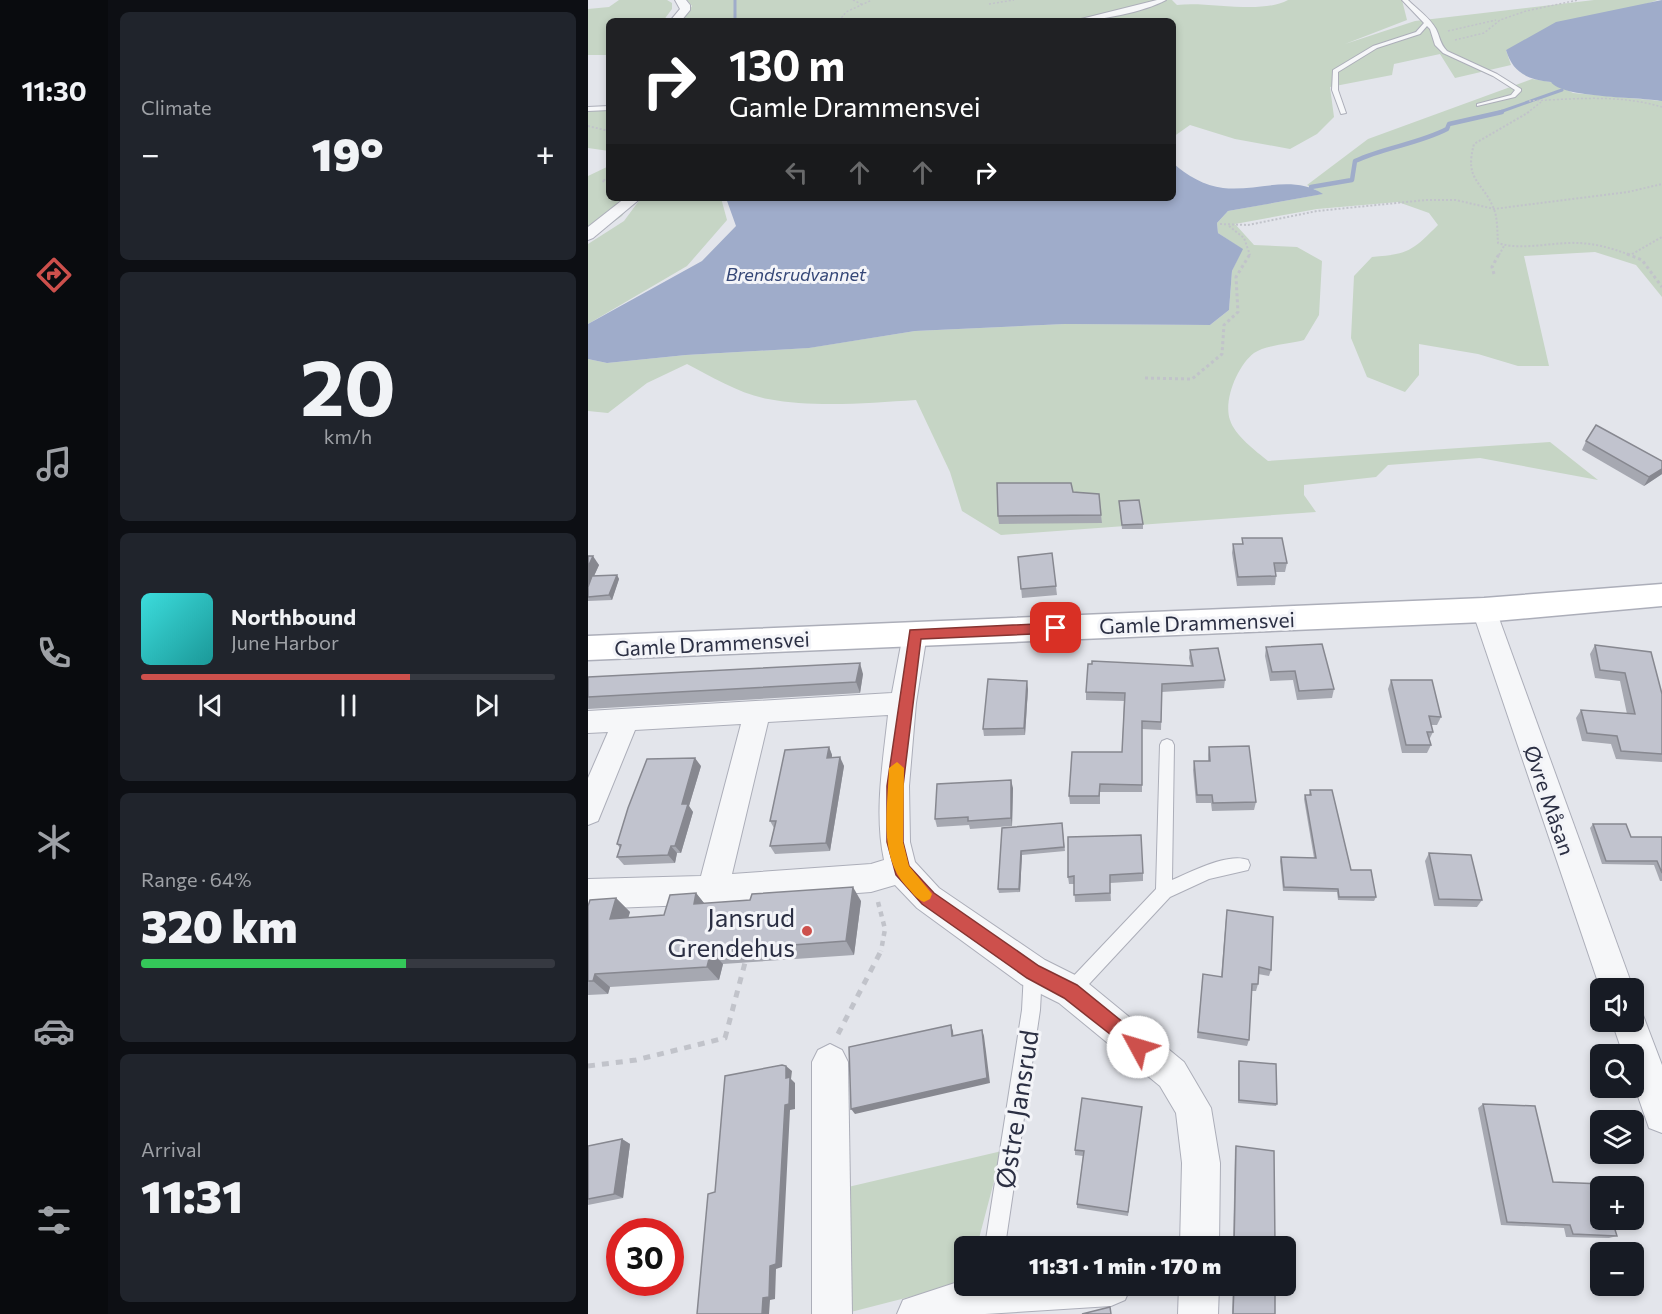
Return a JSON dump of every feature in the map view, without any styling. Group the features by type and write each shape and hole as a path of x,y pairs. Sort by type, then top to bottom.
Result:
{"main road":[{"name":"Gamle Drammensvei","path":"588,648 1484,610 1662,595"}],"street":[{"path":"678,18 685,10 685,5 680,0"},
{"path":"588,235 630,201"},
{"name":"Øvre Måsan","path":"1484,610 1613,978"},
{"path":"915,634 903,703 895,786 895,842 901,869 928,898 1033,972 1071,992 1172,1074 1193,1108 1201,1163 1200,1236"},
{"path":"588,722 903,703"},
{"path":"713,890 757,713"},
{"path":"588,812 626,720"},
{"path":"588,894 713,890 871,878 901,869"},
{"path":"1633,1032 1662,1115"},
{"path":"830,1062 832,1314"},
{"path":"917,1314 968,1296"},
{"path":"1198,1314 1199,1296"}],"lane":[{"path":"1090,18 1163,0"},
{"path":"1405,0 1427,22 1435,33 1438,45 1445,52 1495,75 1519,90 1513,96 1479,105"},
{"path":"1343,113 1335,90 1335,71 1376,47 1418,33 1427,22"},
{"path":"588,109 606,108"},
{"path":"1164,892 1167,745"},
{"path":"1071,992 1164,892 1207,872 1242,865"},
{"name":"Østre Jansrud","path":"997,1236 1031,1010 1033,972"}],"path":[{"path":"853,0 864,5"},
{"path":"841,18 846,12 872,0"},
{"path":"989,4 1014,0"},
{"path":"1435,33 1500,20 1578,0"},
{"path":"1438,45 1484,33 1500,20"},
{"path":"1662,107 1646,102 1596,99 1555,99 1541,102 1518,120 1474,144 1469,158 1470,172 1494,209 1498,243 1504,246 1589,243 1632,254 1641,260 1662,287"},
{"path":"588,126 606,130"},
{"path":"1220,224 1248,225 1317,211 1426,200 1456,200 1494,209 1628,192 1662,184"},
{"path":"1144,378 1192,379 1222,354 1224,325 1238,312 1234,284 1236,270 1250,256 1249,245 1244,236 1228,226"},
{"path":"1632,254 1662,237"},
{"path":"1494,274 1492,267 1504,246"},
{"path":"588,1066 636,1060 725,1038 747,954"}],"green space":[{"path":"619,0 667,0 672,3 672,9 665,18 606,18 606,55 588,55 588,9 609,7"},
{"path":"687,0 1172,0 1177,5 1263,7 1288,0 1402,0 1407,20 1345,44 1415,21 1594,0 1658,0 1506,50 1511,65 1455,78 1440,54 1394,64 1392,75 1330,87 1334,117 1317,134 1290,149 1235,139 1190,125 1176,135 1176,18 684,18 692,6"},
{"path":"1532,79 1551,82 1573,93 1662,101 1662,297 1636,265 1595,252 1524,256 1549,366 1518,366 1478,354 1419,344 1419,375 1405,392 1367,377 1351,338 1354,276 1372,257 1409,250 1422,241 1438,225 1429,213 1398,202 1317,209 1235,224 1254,245 1297,247 1322,261 1319,315 1304,340 1264,348 1254,353 1243,366 1233,384 1228,412 1236,432 1268,461 1550,442 1598,480 1480,458 1388,465 1376,477 1304,485 1304,495 1316,512 1001,535 962,511 950,472 916,400 823,404 786,402 758,397 737,389 687,364 647,383 608,413 588,411 588,359 607,363 686,355 808,348 915,331 1065,324 1210,325 1229,310 1232,271 1242,249 1218,233 1217,223 1228,211 1322,194 1307,185 1368,139"},
{"path":"606,109 606,151 588,148 588,110"},
{"path":"606,167 606,201 633,201 622,216 588,240 588,176"},
{"path":"639,201 722,201 727,220 687,266 588,324 588,244 624,221"},
{"path":"1002,1151 980,1236 954,1236 954,1286 843,1314 848,1187"}],"water":[{"path":"1662,0 1662,101 1570,91 1551,82 1528,77 1517,69 1506,50 1556,22"},
{"name":"Brendsrudvannet","path":"1176,165 1196,179 1216,187 1236,189 1286,184 1311,188 1323,194 1228,211 1217,223 1218,233 1243,249 1232,271 1229,310 1210,325 1065,324 915,331 809,348 686,355 607,363 588,359 588,324 702,261 736,226 727,201 1176,201"}],"building":[{"path":"1596,425 1662,461 1662,469 1649,477 1586,441"},
{"path":"997,483 1071,483 1073,492 1099,494 1101,515 998,516"},
{"path":"1139,500 1143,524 1122,525 1119,501"},
{"path":"1242,538 1282,538 1287,563 1274,563 1276,576 1238,577 1233,544 1243,544"},
{"path":"1052,553 1056,586 1021,589 1018,557"},
{"path":"588,556 593,556 588,567"},
{"path":"617,575 609,595 588,597 588,587 592,576"},
{"path":"1322,644 1334,689 1299,691 1295,671 1272,672 1266,647"},
{"path":"1595,645 1651,652 1662,694 1662,754 1621,751 1617,736 1587,733 1581,710 1635,714 1625,673 1600,670"},
{"path":"1218,648 1225,680 1162,684 1161,722 1142,721 1142,785 1100,784 1099,796 1069,796 1072,752 1122,752 1125,693 1086,692 1088,664 1092,664 1092,661 1193,666 1190,650"},
{"path":"860,663 856,682 588,697 588,677"},
{"path":"988,679 1027,681 1024,728 983,729"},
{"path":"1391,680 1432,680 1441,717 1429,716 1433,732 1427,732 1431,745 1406,745"},
{"path":"1249,746 1256,802 1213,803 1212,795 1197,795 1194,761 1210,761 1209,747"},
{"path":"829,747 827,758 840,757 826,843 770,846 776,821 770,821 785,750"},
{"path":"695,758 682,804 688,804 675,846 671,846 668,855 617,857 621,845 617,844 628,808 647,759"},
{"path":"1011,780 1011,818 968,821 968,817 935,819 937,784"},
{"path":"1310,790 1332,790 1351,870 1371,870 1376,897 1339,897 1338,889 1284,887 1281,857 1316,858 1305,795 1311,795"},
{"path":"1062,823 1064,847 1021,851 1019,889 998,889 1002,828"},
{"path":"1593,824 1626,824 1631,837 1662,837 1662,873 1657,861 1606,861"},
{"path":"1141,835 1143,873 1110,875 1110,893 1074,895 1074,876 1068,877 1068,837"},
{"path":"1429,853 1471,855 1482,900 1439,899"},
{"path":"853,887 846,941 711,951 707,967 595,974 593,981 588,981 588,906 590,900 616,898 610,919 664,915 670,895 696,893 694,904 750,900 752,894"},
{"path":"1227,910 1273,917 1271,970 1259,967 1258,984 1252,984 1249,1040 1198,1032 1203,974 1222,977"},
{"path":"951,1025 952,1036 982,1030 987,1078 851,1109 849,1047"},
{"path":"1239,1061 1276,1064 1277,1104 1239,1100"},
{"path":"786,1066 786,1078 790,1077 789,1104 785,1105 776,1264 770,1266 769,1297 763,1298 762,1314 697,1314 708,1194 715,1192 725,1076"},
{"path":"1082,1098 1142,1107 1128,1212 1077,1204 1084,1151 1075,1150"},
{"path":"1483,1104 1535,1106 1553,1182 1590,1183 1590,1230 1615,1230 1617,1236 1573,1234 1570,1225 1507,1222"},
{"path":"622,1139 614,1194 588,1199 588,1146"},
{"path":"1236,1146 1274,1151 1275,1236 1234,1236"},
{"path":"1234,1296 1275,1296 1275,1314 1233,1314"},
{"path":"1110,1307 1111,1314 1082,1314"}],"waterway":[{"path":"735,0 735,18"},
{"path":"1497,113 1562,90"},
{"path":"1311,187 1352,180 1355,161 1436,134 1447,129 1449,124 1502,112"}],"slow traffic":[{"path":"897,768 895,842 901,869 924,894"}],"place":[{"name":"Jansrud Grendehus","path":"807,931"}],"route":[{"path":"1056,628 915,634 903,703 895,786 895,842 901,869 928,898 1033,972 1071,992 1138,1047"}]}
